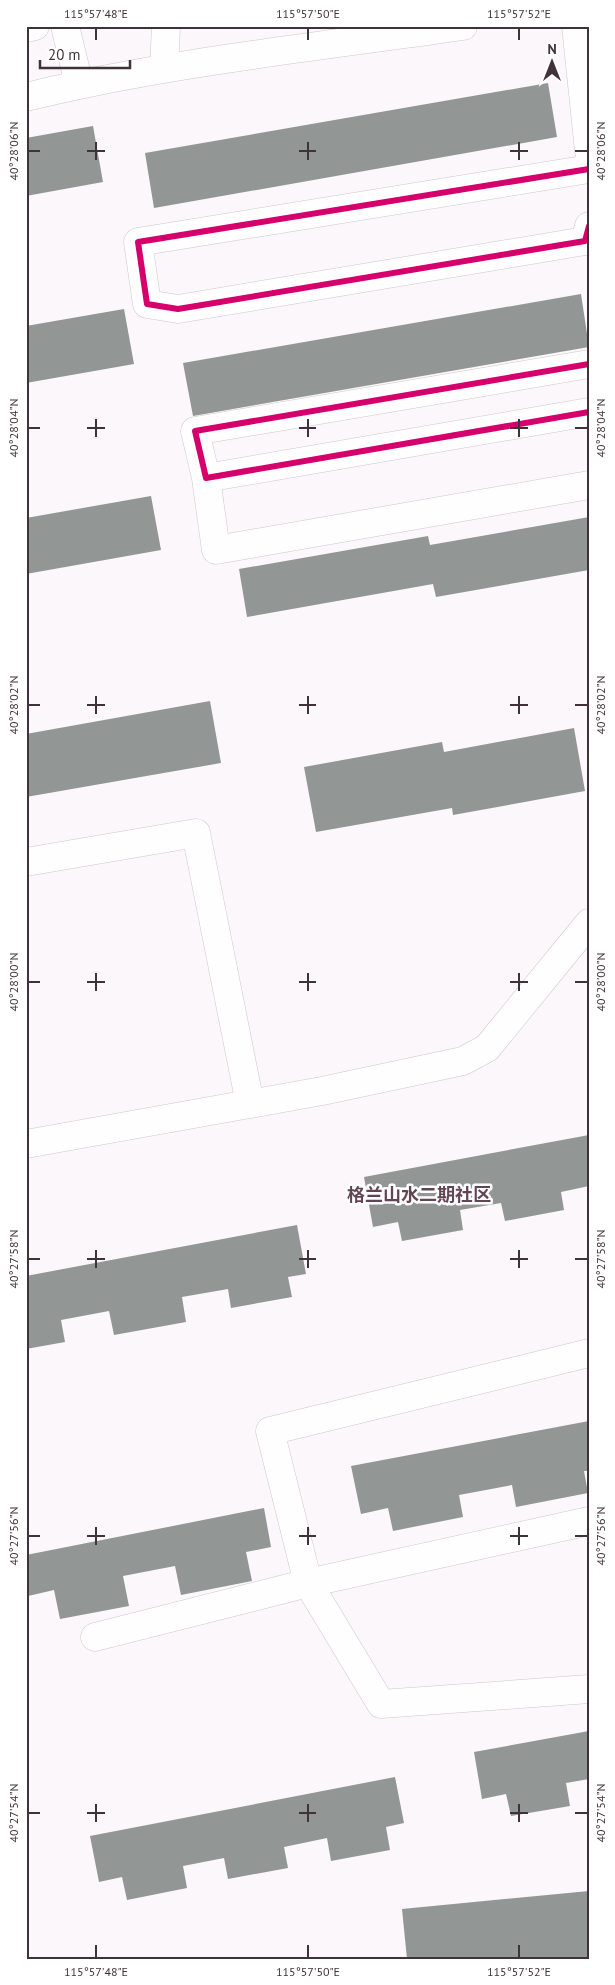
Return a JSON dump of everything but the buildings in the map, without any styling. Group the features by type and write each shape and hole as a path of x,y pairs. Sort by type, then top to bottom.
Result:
{"street":[{"path":"26,28 35,26"},
{"path":"65,26 79,84"},
{"path":"164,69 166,26"},
{"path":"26,97 79,84 164,69 463,26"},
{"path":"576,26 589,151"},
{"path":"589,169 138,242 147,304 178,309 585,241 589,226"},
{"path":"589,364 195,431 206,478 216,550 589,486"},
{"path":"206,478 589,412"},
{"path":"26,862 196,833 250,1104"},
{"path":"26,1144 322,1092 463,1061 487,1048 589,924"},
{"path":"589,1353 270,1431 308,1583 381,1704 589,1688"},
{"path":"95,1636 308,1583 589,1521"}],"cycle path":[{"path":"589,169 138,242 147,304 178,309 585,241 589,226"},
{"path":"589,364 195,431 206,478 589,412"}],"district":[{"name":"格兰山水二期社区","path":"419,1195"}]}
